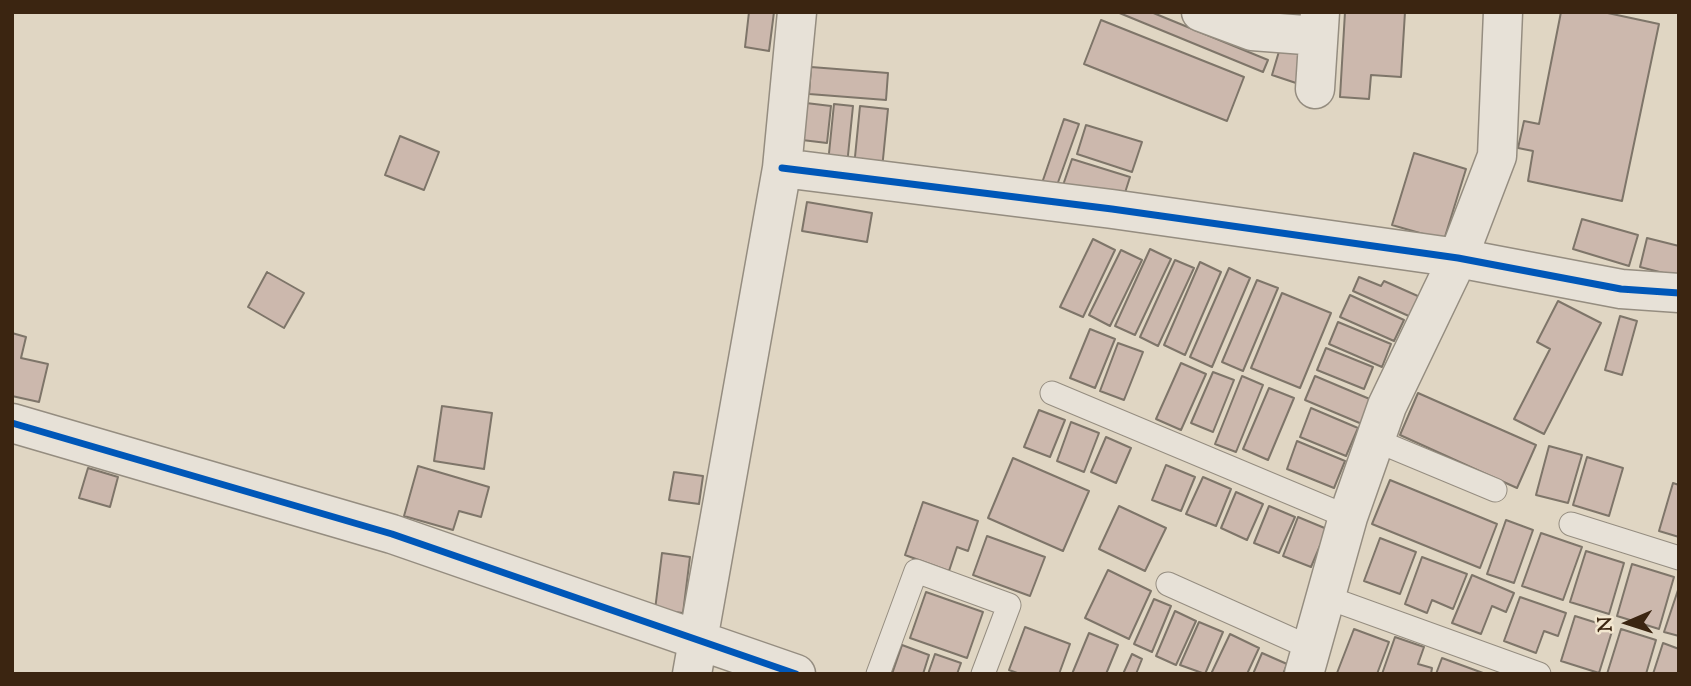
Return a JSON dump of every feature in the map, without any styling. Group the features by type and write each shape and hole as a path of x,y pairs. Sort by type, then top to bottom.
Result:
{"street":[{"path":"695,656 782,167 797,12"},
{"path":"1201,12 1252,31 1319,24 1315,89"},
{"path":"1308,661 1348,517 1387,406 1458,257 1497,156 1503,12"},
{"path":"782,167 1458,257 1620,289 1679,293"},
{"path":"12,423 392,534 695,656 796,674"}],"lane":[{"path":"1052,393 1348,517"},
{"path":"1375,440 1495,490"},
{"path":"1571,524 1679,558"},
{"path":"878,674 916,571 1009,605 983,674"},
{"path":"1168,583 1308,661"},
{"path":"1326,597 1539,674"}],"building":[{"path":"749,12 774,12 769,51 745,47"},
{"path":"1117,12 1151,12 1268,60 1263,72"},
{"path":"1345,12 1405,12 1401,77 1371,75 1369,99 1340,97"},
{"path":"1561,12 1603,12 1659,24 1622,201 1528,181 1533,151 1518,148 1524,121 1539,124"},
{"path":"1101,20 1244,77 1227,121 1084,64"},
{"path":"1280,48 1305,56 1296,83 1272,75"},
{"path":"811,67 888,73 886,100 809,94"},
{"path":"806,103 831,106 827,143 802,140"},
{"path":"834,104 853,106 847,165 828,163"},
{"path":"860,106 888,109 882,169 854,167"},
{"path":"1064,119 1079,124 1056,188 1042,183"},
{"path":"1086,125 1142,142 1132,172 1077,154"},
{"path":"400,136 439,152 424,190 385,175"},
{"path":"1414,153 1466,169 1444,240 1392,225"},
{"path":"1072,159 1130,177 1123,199 1060,194"},
{"path":"807,202 872,213 867,242 802,231"},
{"path":"1582,219 1638,235 1629,266 1573,249"},
{"path":"1647,238 1679,246 1679,277 1640,267"},
{"path":"1093,239 1115,250 1083,317 1060,307"},
{"path":"1150,249 1171,259 1135,335 1115,326"},
{"path":"1121,250 1142,260 1110,326 1089,315"},
{"path":"1175,260 1194,268 1158,346 1140,337"},
{"path":"1200,262 1221,272 1185,355 1164,345"},
{"path":"1229,268 1250,278 1212,367 1190,357"},
{"path":"267,272 304,293 284,328 248,307"},
{"path":"1359,277 1381,286 1384,281 1420,297 1411,317 1353,291"},
{"path":"1257,280 1278,288 1243,371 1222,362"},
{"path":"1282,293 1331,313 1300,388 1251,368"},
{"path":"1350,295 1404,320 1394,341 1340,317"},
{"path":"1558,301 1601,323 1544,434 1514,419 1550,349 1537,342"},
{"path":"1620,316 1637,321 1622,375 1605,370"},
{"path":"1338,322 1391,344 1382,367 1329,344"},
{"path":"1090,329 1115,339 1095,388 1070,378"},
{"path":"12,333 26,337 21,358 48,364 39,402 12,396"},
{"path":"1118,343 1143,352 1124,400 1100,391"},
{"path":"1326,348 1373,367 1364,389 1317,370"},
{"path":"1181,363 1206,374 1181,430 1156,419"},
{"path":"1213,372 1234,380 1213,432 1191,423"},
{"path":"1242,376 1263,385 1236,452 1215,444"},
{"path":"1315,376 1372,400 1362,424 1305,400"},
{"path":"1269,388 1294,398 1268,460 1243,449"},
{"path":"1418,393 1536,445 1517,488 1400,435"},
{"path":"442,406 492,413 484,469 434,461"},
{"path":"1311,408 1358,428 1346,456 1300,437"},
{"path":"1039,410 1065,420 1050,457 1024,447"},
{"path":"1071,422 1099,433 1084,472 1057,461"},
{"path":"1106,437 1131,448 1116,483 1091,472"},
{"path":"1297,441 1345,461 1334,488 1287,469"},
{"path":"1549,446 1582,455 1568,503 1536,495"},
{"path":"1587,457 1623,468 1609,516 1573,505"},
{"path":"1013,458 1089,491 1063,551 988,518"},
{"path":"1166,465 1195,477 1181,511 1152,500"},
{"path":"418,466 489,487 481,517 459,511 453,530 404,516"},
{"path":"88,468 118,477 110,507 79,498"},
{"path":"674,472 703,476 699,504 669,500"},
{"path":"1203,477 1231,489 1216,526 1186,514"},
{"path":"1390,480 1497,524 1480,568 1372,524"},
{"path":"1673,483 1679,485 1679,537 1659,531"},
{"path":"1236,492 1263,504 1247,540 1221,528"},
{"path":"923,502 978,521 968,551 957,547 949,571 905,555"},
{"path":"1119,506 1166,528 1145,571 1099,549"},
{"path":"1269,506 1295,517 1279,553 1254,543"},
{"path":"1298,517 1327,529 1311,567 1283,556"},
{"path":"1506,520 1533,530 1514,583 1487,574"},
{"path":"1541,533 1582,547 1563,600 1522,586"},
{"path":"987,536 1045,557 1030,596 973,575"},
{"path":"1380,538 1416,552 1400,594 1364,581"},
{"path":"1586,551 1624,563 1609,614 1570,602"},
{"path":"662,553 690,557 683,613 655,610"},
{"path":"1422,557 1467,574 1453,609 1432,600 1427,613 1405,604"},
{"path":"1632,564 1674,577 1659,629 1617,616"},
{"path":"1108,570 1151,591 1129,639 1085,618"},
{"path":"1472,575 1514,593 1506,612 1492,606 1481,634 1452,623"},
{"path":"1679,587 1679,636 1664,632"},
{"path":"926,592 983,612 967,658 910,638"},
{"path":"1520,597 1566,613 1558,636 1544,631 1536,653 1504,641"},
{"path":"1154,599 1171,606 1152,652 1134,644"},
{"path":"1175,611 1196,621 1176,665 1156,656"},
{"path":"1575,616 1613,628 1599,673 1561,661"},
{"path":"1199,622 1223,632 1205,674 1180,665"},
{"path":"1025,627 1070,644 1059,674 1020,674 1009,670"},
{"path":"1354,629 1389,642 1377,674 1337,673"},
{"path":"1621,629 1656,640 1646,674 1607,674"},
{"path":"1089,633 1118,645 1106,674 1072,674"},
{"path":"1230,634 1259,648 1247,674 1211,674"},
{"path":"1395,637 1424,647 1418,664 1432,668 1431,674 1382,674"},
{"path":"1663,643 1679,649 1679,674 1653,674"},
{"path":"902,645 929,655 923,674 892,674"},
{"path":"1262,653 1287,664 1283,674 1253,674"},
{"path":"935,654 961,663 957,674 928,674"},
{"path":"1132,654 1142,659 1136,674 1123,674"},
{"path":"1442,658 1483,673 1483,674 1436,674"}],"cycle path":[{"path":"782,168 1112,209 1458,258 1621,289 1679,293"},
{"path":"12,423 392,534 796,674"}]}
